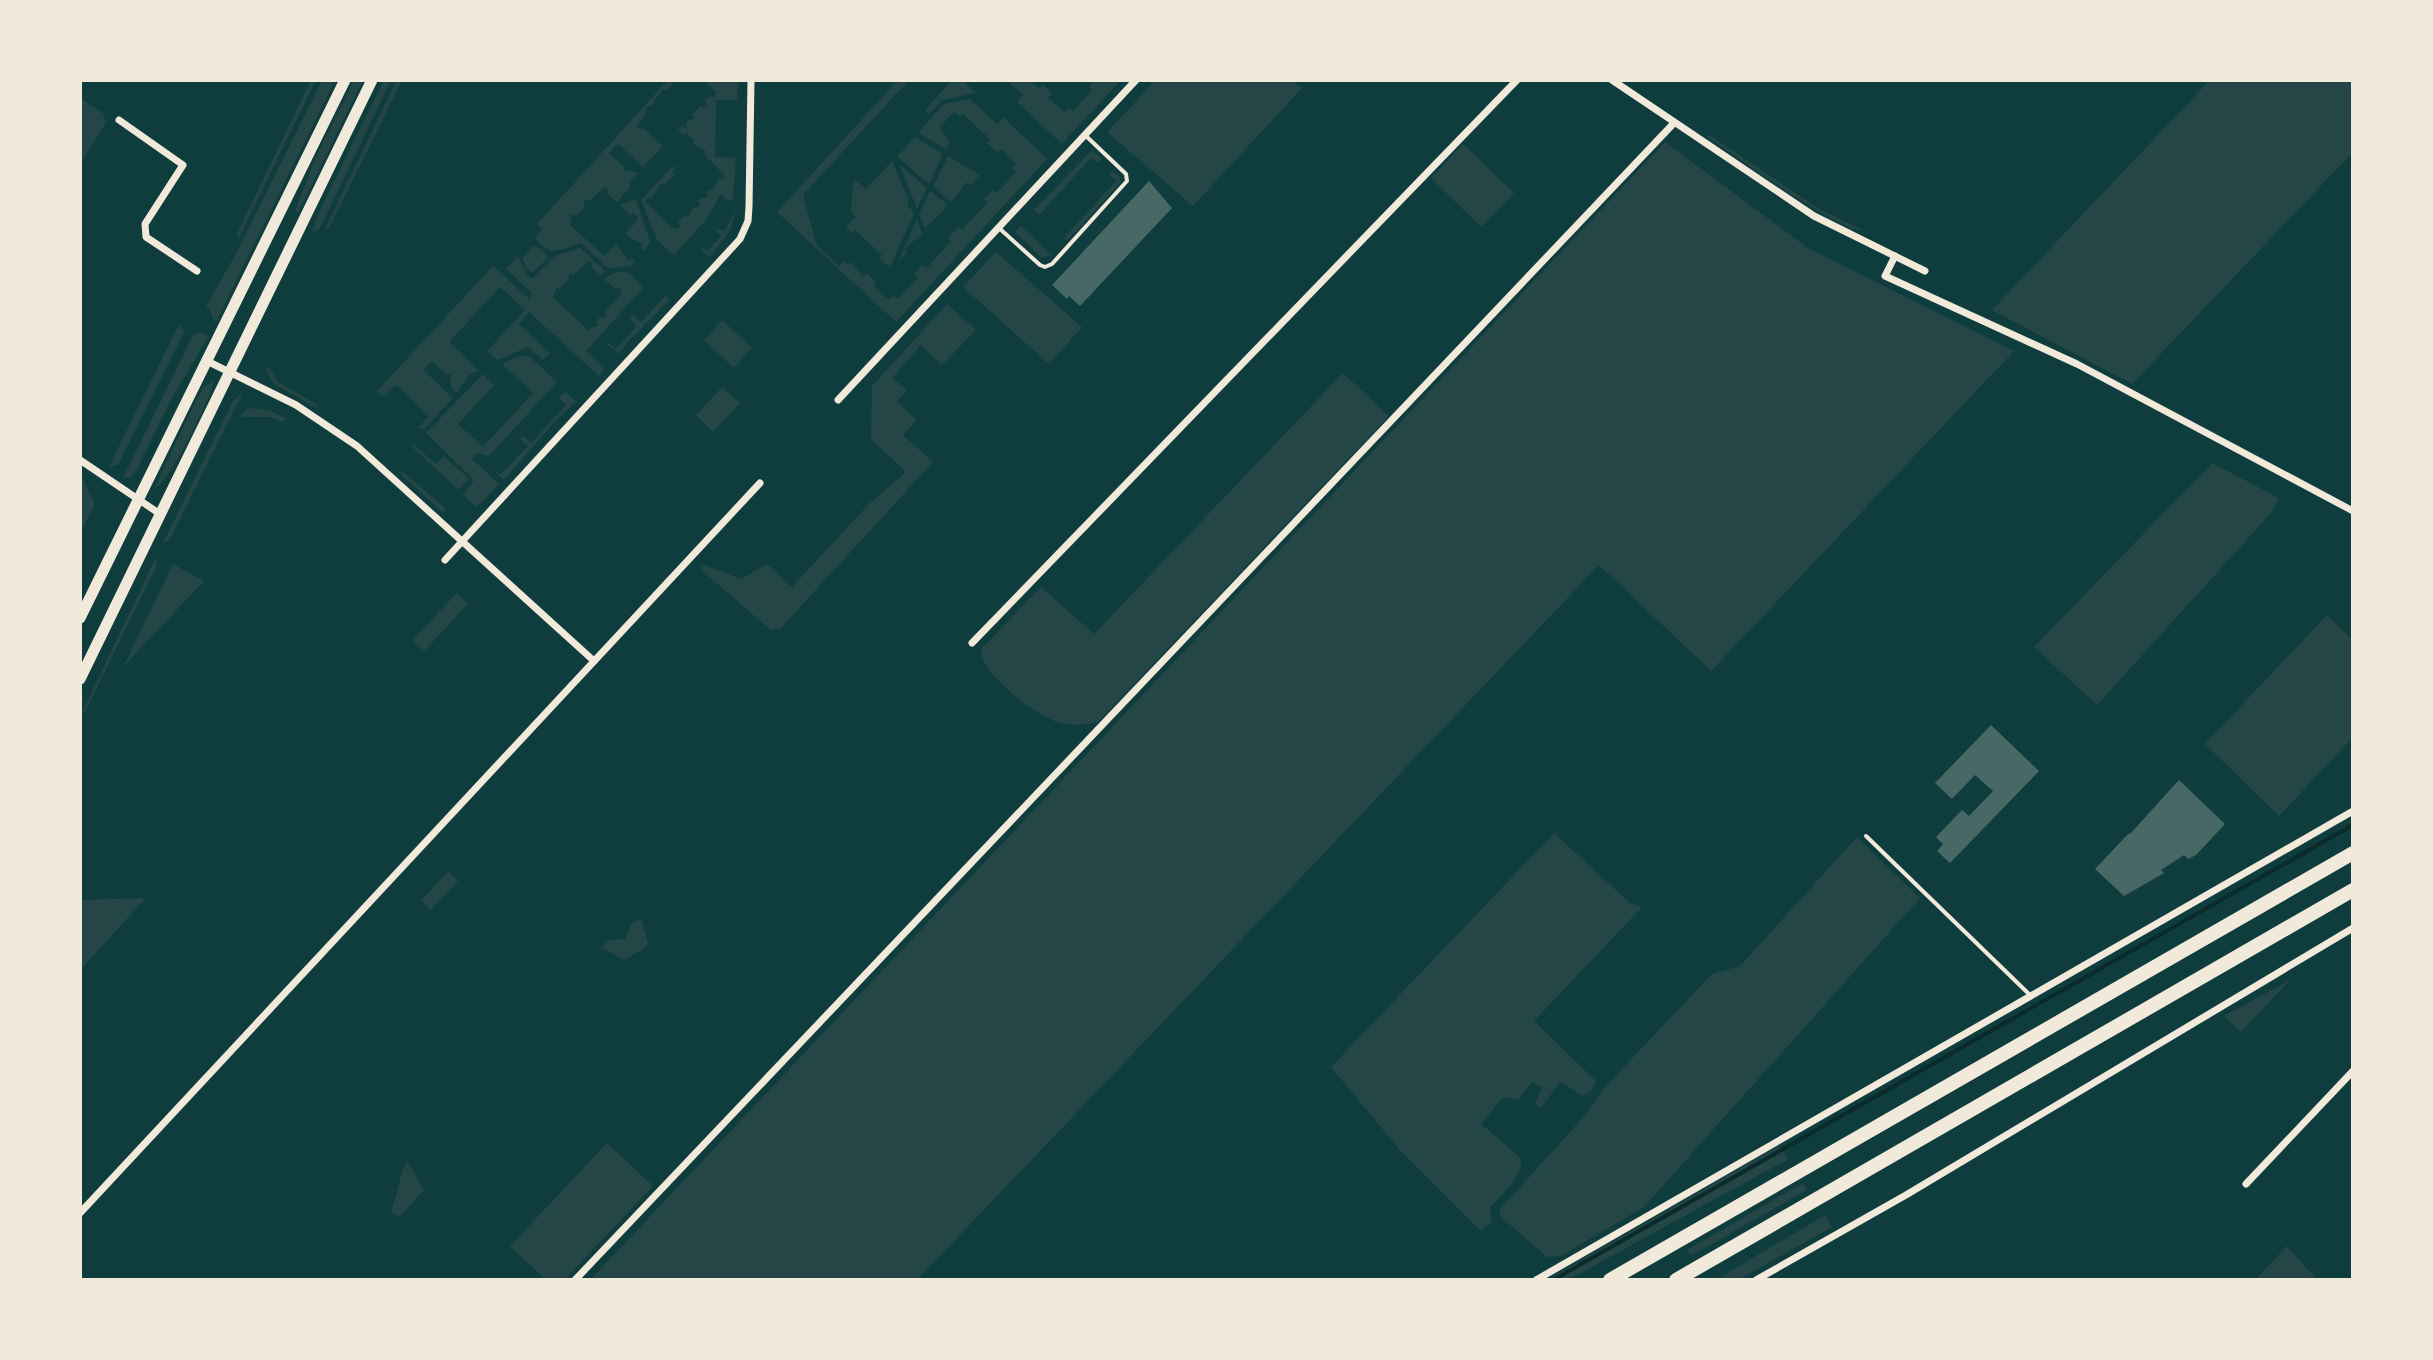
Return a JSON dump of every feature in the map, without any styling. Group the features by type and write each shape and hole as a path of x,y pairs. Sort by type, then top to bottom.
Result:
{"highway":[{"path":"1610,1280 2353,853"},
{"path":"1676,1280 2353,890"}],"main road":[{"path":"80,618 345,80"},
{"path":"80,679 372,80"}],"street":[{"path":"445,560 740,239 748,221 749,207 751,80"},
{"path":"838,400 1136,80"},
{"path":"972,643 1517,80"},
{"path":"1612,80 1814,216 1925,271"},
{"path":"119,120 183,165 145,224 146,237 197,271"},
{"path":"575,1280 1674,123"},
{"path":"1895,256 1885,276 2077,364 2353,511"},
{"path":"207,361 296,405 345,437 378,463 594,661"},
{"path":"80,460 160,514"},
{"path":"80,1213 760,483"},
{"path":"1536,1280 2353,811"},
{"path":"1756,1280 1919,1187 2353,928"},
{"path":"2246,1184 2353,1071"}],"lane":[{"path":"998,227 1040,265 1045,267 1052,264 1127,183 1126,174 1084,135"},
{"path":"1866,836 2030,995"}],"shaded area":[{"path":"311,80 316,80 239,237 236,236"},
{"path":"322,80 335,80 216,322 206,307 238,250"},
{"path":"354,80 363,80 298,213 295,211 315,159"},
{"path":"384,80 391,80 319,230 312,232 318,214"},
{"path":"397,80 402,80 329,228 325,229"},
{"path":"668,80 674,82 666,91 663,89 651,107 649,105 645,109 647,111 637,126 663,146 643,167 618,144 609,153 624,170 638,173 628,183 631,186 617,202 607,194 609,191 605,187 583,203 585,206 576,216 573,214 569,218 572,220 569,224 604,256 616,244 629,261 632,258 635,261 631,266 608,268 581,243 556,251 541,244 535,238 542,229 537,224"},
{"path":"704,80 738,80 737,100 716,100 715,157 736,158 733,200 721,194 705,221 674,255 657,240 641,200 672,167 680,168 675,168 672,172 675,174 664,185 662,183 651,199 649,197 645,201 672,228 677,229 681,225 678,222 685,215 688,217 694,206 696,208 700,204 698,201 708,195 706,192 709,189 712,191 719,178 722,180 725,176 704,154 706,151 678,130 682,126 685,128 700,106 703,108 710,96 713,98 717,93"},
{"path":"898,80 909,80 803,195 816,244 839,266 844,261 848,264 851,262 863,277 867,273 876,282 873,286 889,300 893,296 898,299 917,278 914,274 922,265 927,268 951,241 948,238 958,227 962,230 987,203 984,199 993,190 997,193 1016,172 1013,168 1016,163 1001,149 997,152 987,143 990,139 963,114 960,117 954,112 939,128 950,141 946,149 918,133 944,104 970,99 997,124 1003,117 1047,159 896,322 777,212"},
{"path":"952,80 962,80 976,93 942,100 929,114 925,110"},
{"path":"1029,80 1039,89 1043,85 1052,94 1048,98 1064,112 1069,108 1073,111 1092,90 1089,86 1095,80 1121,80 1062,144 1017,102 1023,95 1008,82"},
{"path":"1156,80 1292,80 1302,88 1193,206 1107,132"},
{"path":"2210,80 2353,80 2353,152 2132,384 1992,310"},
{"path":"80,98 103,113 106,123 82,161 80,161"},
{"path":"1708,134 1819,209 1864,231 1851,228 1810,206 1707,137"},
{"path":"915,137 943,154 929,184 897,157"},
{"path":"1665,142 1808,248 2014,351 1711,671 1599,565 917,1280 590,1280"},
{"path":"1463,144 1514,193 1481,227 1431,178"},
{"path":"1092,150 1102,159 1098,163 1091,158 1039,215 1034,210"},
{"path":"948,156 980,175 970,185 967,182 951,202 933,187"},
{"path":"892,161 909,201 907,205 914,213 890,268 879,258 882,255 855,230 852,233 846,227 856,217 851,212 853,182 855,180 866,189"},
{"path":"900,165 927,188 917,209"},
{"path":"1112,172 1120,176 1120,183 1067,241 1064,238 1116,181 1109,174"},
{"path":"930,191 947,204 925,228 919,214"},
{"path":"636,199 650,242 644,251 641,248 643,245 625,234 637,221 637,216 633,213 630,215 620,205"},
{"path":"736,207 731,229 709,258 698,245 707,251 721,236 714,228 725,231"},
{"path":"917,219 922,234 904,249 907,253 898,262"},
{"path":"1021,226 1053,256 1041,257 1015,232"},
{"path":"532,247 538,247 547,259 533,272 528,271 522,259"},
{"path":"580,248 605,271 601,276 589,261 573,275 571,273 560,289 557,287 553,297 588,330 598,325 596,322 607,315 605,312 621,295 621,290 615,289 604,279 606,277 619,272 627,273 644,287 586,351 605,370 599,376 529,312 519,324 550,353 543,360 528,347 498,360 487,351 525,310 500,287 449,342 479,371 470,374 457,393 451,387 450,374 432,361 423,370 453,398 424,429 418,428 429,416 396,385 384,397 377,391 493,266 529,299 532,293 506,269 518,256 532,279 555,256"},
{"path":"996,252 1082,327 1049,364 963,287"},
{"path":"666,295 669,300 619,354 608,345 608,342 616,349 637,326 630,319 633,315 641,322"},
{"path":"947,304 976,330 942,365 921,345 892,378 907,390 897,402 917,420 903,435 933,462 779,630 776,628 772,631 700,569 704,565 741,579 767,564 792,587 869,504 906,472 871,439 872,386"},
{"path":"722,320 752,348 734,368 704,340"},
{"path":"179,324 184,332 118,465 109,467"},
{"path":"199,332 209,336 173,396 135,473 123,478 193,335"},
{"path":"520,356 530,357 557,382 489,456 477,453 472,459 499,484 477,507 463,495 474,480 426,433 483,374 494,385 458,424 483,447 533,393 502,364"},
{"path":"268,366 278,382 316,404 318,409 274,384 266,370"},
{"path":"1343,373 1389,416 1098,722 1070,725 1050,719 1025,704 1000,682 983,659 981,649 1041,587 1094,634"},
{"path":"215,380 179,456 162,483 154,489 198,396 204,387"},
{"path":"722,387 740,403 713,432 696,415"},
{"path":"243,392 170,539 163,543 233,401"},
{"path":"566,392 576,402 555,421 504,480 492,469 501,474 528,446 520,439 523,436 531,443 566,405 558,397"},
{"path":"250,408 269,410 287,419 282,422 271,417 241,417"},
{"path":"413,444 436,464 444,456 469,479 459,490 411,446"},
{"path":"2212,463 2279,498 2271,513 2097,705 2034,647"},
{"path":"403,472 445,508 443,513 399,473"},
{"path":"80,473 95,504 80,534"},
{"path":"156,557 157,565 85,712 83,711"},
{"path":"173,564 204,581 123,667"},
{"path":"457,593 468,604 424,651 412,640"},
{"path":"2327,615 2353,640 2353,737 2279,816 2205,744"},
{"path":"1554,833 1630,903 1642,907 1534,1021 1596,1081 1592,1090 1583,1096 1560,1082 1541,1108 1535,1104 1542,1087 1532,1082 1518,1100 1503,1097 1481,1124 1521,1158 1521,1165 1511,1185 1490,1208 1492,1222 1481,1231 1399,1149 1331,1067"},
{"path":"1857,837 1920,898 1644,1207 1561,1256 1547,1257 1501,1217 1499,1212 1502,1207 1587,1113 1604,1088 1712,974 1740,966"},
{"path":"448,871 458,881 431,910 421,901"},
{"path":"146,898 80,970 80,900"},
{"path":"641,918 648,944 646,947 624,960 601,947 610,940 625,939 630,925"},
{"path":"2290,980 2241,1032 2224,1016"},
{"path":"607,1143 653,1186 564,1280 546,1280 510,1246"},
{"path":"1779,1146 1788,1159 1568,1280 1547,1280"},
{"path":"408,1162 424,1190 400,1216 393,1214 392,1210 403,1168"},
{"path":"1803,1183 1807,1190 1691,1256 1687,1250"},
{"path":"1825,1215 1832,1227 1738,1280 1716,1280"},
{"path":"2287,1246 2317,1280 2255,1280"}],"building":[{"path":"1149,181 1172,208 1080,306 1069,296 1067,299 1052,285"},
{"path":"1991,725 2039,771 1950,863 1937,851 1943,844 1936,837 1962,810 1969,816 1993,791 1975,775 1952,799 1935,783"},
{"path":"2179,780 2225,824 2196,855 2188,859 2184,855 2161,870 2164,873 2124,896 2095,869"}],"waterway":[{"path":"1553,1280 2353,825"}]}
